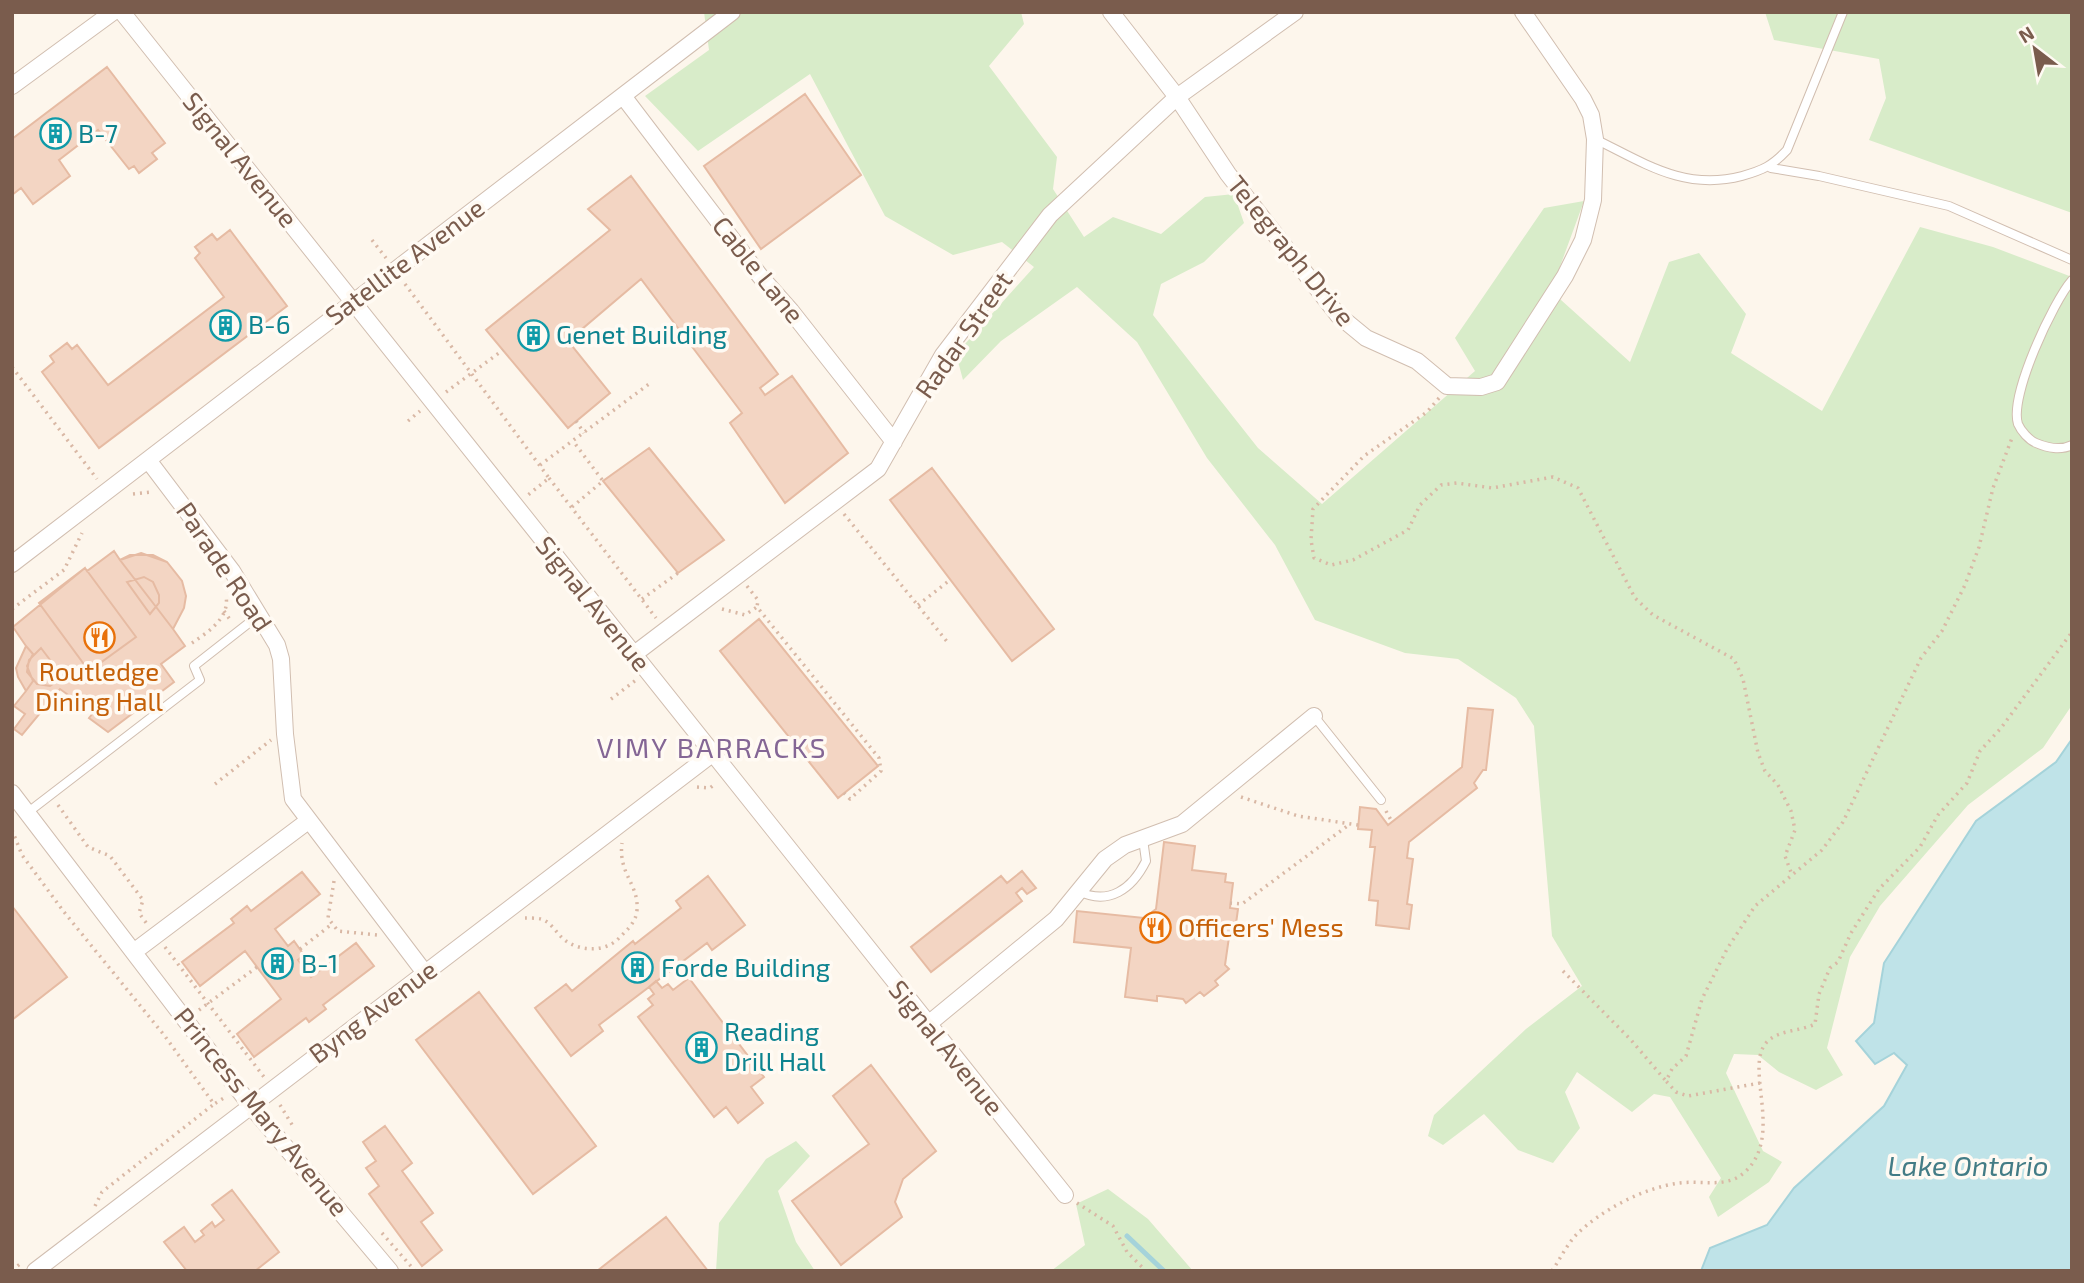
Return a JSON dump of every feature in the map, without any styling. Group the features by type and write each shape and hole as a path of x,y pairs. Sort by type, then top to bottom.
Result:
{"street":[{"path":"12,86 113,12"},
{"name":"Signal Avenue","path":"122,12 1065,1195"},
{"name":"Satellite Avenue","path":"12,564 732,12"},
{"name":"Telegraph Drive","path":"1111,12 1177,97 1228,174 1338,315 1366,338 1418,361 1447,386"},
{"name":"Radar Street","path":"634,655 878,469 943,355 1050,215 1177,97 1294,12"},
{"path":"1447,386 1481,387 1497,382 1565,275 1583,240 1593,200 1595,139 1591,115 1583,99 1523,12"},
{"name":"Cable Lane","path":"623,96 760,276 791,311 894,442"},
{"name":"Parade Road","path":"148,460 260,614 281,659 293,799 425,972"},
{"path":"927,1025 1056,919 1105,859 1125,845 1182,824 1314,716"},
{"name":"Byng Avenue","path":"29,1266 251,1106 712,754"},
{"name":"Princess Mary Avenue","path":"12,793 251,1106 390,1271"},
{"path":"135,951 308,821"}],"lane":[{"path":"1770,168 1787,150 1843,12"},
{"path":"1595,139 1685,180 1718,182 1770,168 1819,176 1949,206 2072,260"},
{"path":"2072,280 2060,293 2046,322 2020,392 2018,423 2030,440 2048,449 2072,445"},
{"path":"27,813 200,680 194,666 260,614"},
{"path":"1314,716 1381,800"},
{"path":"1078,891 1092,898 1102,898 1133,882 1146,861 1143,839"}],"path":[{"path":"373,240 470,374 658,620 641,633 647,645"},
{"path":"408,421 503,350"},
{"path":"12,367 106,492"},
{"path":"540,466 649,384"},
{"path":"1447,386 1427,412 1364,456 1313,509 1311,540 1314,558 1331,565 1353,560 1408,530 1420,505 1441,485 1457,483 1492,488 1553,477 1578,488 1635,598 1653,615 1734,659 1743,679 1758,753 1765,771 1778,785 1791,811 1795,830 1785,856 1792,875"},
{"path":"576,421 584,433"},
{"path":"1666,1081 1672,1069 1686,1056 1702,999 1727,949 1755,906 1822,850 1843,822 1921,658 1941,631 1965,585 1979,547 1993,488 2018,423"},
{"path":"572,507 603,481 573,441"},
{"path":"514,506 550,478"},
{"path":"125,501 136,492 151,491 160,498"},
{"path":"834,516 842,510 949,644"},
{"path":"12,609 64,569 80,534 91,526"},
{"path":"642,599 678,573"},
{"path":"736,592 756,576"},
{"path":"918,605 950,580"},
{"path":"746,585 758,600 757,607 879,758 881,771 873,780 850,799 844,793"},
{"path":"192,643 216,627 227,602 225,590"},
{"path":"726,600 716,608 745,615 757,607"},
{"path":"223,611 238,631"},
{"path":"1552,1271 1574,1237 1589,1224 1647,1191 1680,1183 1726,1182 1745,1172 1760,1150 1763,1135 1765,1115 1760,1083 1762,1049 1779,1035 1815,1024 1819,994 1830,968 1838,962 1851,933 1879,889 1920,847 1938,815 1967,783 1980,751 2001,728 2072,632"},
{"path":"611,699 647,672"},
{"path":"215,784 274,738 274,746"},
{"path":"1222,791 1298,816 1359,825"},
{"path":"54,800 88,848 110,856 142,900 139,913 149,926"},
{"path":"1230,903 1242,904 1350,824"},
{"path":"12,830 22,855 50,893 172,1045 214,1104"},
{"path":"335,872 328,918 338,932 385,936"},
{"path":"300,949 332,924"},
{"path":"164,945 263,1075 299,1135"},
{"path":"186,1020 257,967"},
{"path":"1563,971 1631,1040 1676,1093 1688,1096 1760,1083"},
{"path":"95,1207 96,1199 102,1192 214,1104 263,1075"},
{"path":"1065,1195 1114,1226 1127,1252 1146,1271"},
{"path":"376,1226 415,1271"},
{"path":"12,1270 29,1266"}],"green space":[{"path":"704,12 1021,12 1024,24 989,66 1057,157 1053,189 1084,237 1113,217 1161,234 1205,197 1234,194 1244,223 1204,262 1161,284 1153,315 1258,448 1322,504 1475,371 1455,338 1544,208 1584,201 1551,291 1630,362 1669,262 1699,253 1746,314 1731,353 1822,411 1920,227 1993,247 2072,277 2072,705 2043,748 1968,805 1880,906 1850,957 1827,1048 1843,1075 1816,1090 1779,1072 1758,1055 1734,1054 1726,1073 1763,1151 1782,1162 1769,1182 1718,1217 1709,1197 1721,1178 1670,1097 1654,1094 1632,1112 1577,1072 1565,1092 1580,1128 1553,1163 1518,1150 1484,1114 1443,1145 1428,1136 1434,1115 1526,1029 1582,986 1552,936 1534,726 1516,698 1458,659 1405,653 1315,620 1275,545 1207,458 1137,342 1077,287 1001,341 963,380 956,354 1034,267 1002,242 953,255 885,216 810,74 698,151 645,96 709,50"},
{"path":"1765,12 2072,12 2072,213 1869,140 1886,98 1879,59 1774,40"},
{"path":"796,1141 810,1156 778,1191 796,1242 815,1271 716,1271 719,1223 766,1159"},
{"path":"1108,1189 1148,1219 1193,1271 1051,1271 1085,1245 1076,1204"}],"water":[{"name":"Lake Ontario","path":"2072,739 2072,1271 1701,1271 1710,1248 1767,1225 1794,1188 1884,1106 1907,1065 1894,1053 1875,1064 1856,1041 1874,1023 1884,963 1976,821 2056,762"}],"building":[{"name":"B-7","path":"107,67 165,143 152,153 157,159 139,173 134,166 129,169 98,130 59,160 70,176 33,204 21,188 12,195 12,139"},
{"path":"805,94 861,175 761,249 704,166"},
{"name":"Genet Building","path":"631,176 778,374 760,388 765,395 792,376 848,453 785,503 730,423 742,413 641,279 568,341 610,393 568,428 486,330 610,230 588,209"},
{"name":"B-6","path":"230,230 287,306 99,448 42,372 54,362 50,356 67,343 72,349 77,345 108,385 224,297 195,258 200,253 195,247 212,234 217,240"},
{"path":"649,448 724,540 678,573 603,481"},
{"path":"932,468 1054,629 1012,661 890,500"},
{"name":"Routledge Dining Hall","path":"114,551 120,560 130,555 153,555 167,562 182,581 186,596 184,608 173,629 185,646 161,664 174,682 108,732 89,718 93,713 60,689 22,735 14,729 25,714 14,706 26,691 16,668 26,646 13,627 85,568 87,571"},
{"path":"141,553 167,562 182,581 186,596 184,608 173,629 120,560"},
{"path":"85,568 136,637 89,671 39,603"},
{"path":"144,577 153,582 159,595 159,603 150,614 127,582"},
{"path":"759,619 878,766 838,798 720,651"},
{"path":"26,646 33,654 27,666 33,681 26,691 16,668"},
{"path":"41,648 63,677 50,686 37,684 27,672 29,660"},
{"path":"1468,708 1493,710 1486,770 1483,770 1474,783 1477,788 1409,842 1407,858 1413,859 1407,904 1412,905 1409,929 1376,925 1378,901 1369,900 1375,847 1370,847 1372,830 1358,829 1360,807 1376,809 1388,825 1462,767"},
{"name":"Officers' Mess","path":"1164,842 1195,846 1192,870 1226,874 1225,882 1233,883 1230,908 1238,909 1234,938 1229,937 1225,965 1229,969 1215,981 1218,985 1204,996 1200,992 1186,1003 1183,999 1160,996 1157,996 1157,1001 1125,997 1131,948 1074,942 1077,911 1144,918 1156,909"},
{"path":"1022,871 1036,888 1027,894 1022,888 1016,893 1022,901 931,972 911,947 1001,876 1007,883"},
{"name":"B-1","path":"302,872 320,894 275,929 288,946 294,941 304,955 298,960 311,977 356,943 374,966 323,1005 326,1009 309,1022 306,1018 254,1057 237,1034 281,999 245,951 200,986 182,962 234,923 231,919 247,906 251,911"},
{"name":"Forde Building","path":"708,876 745,925 712,950 707,943 599,1025 603,1031 571,1056 535,1008 566,984 572,991 633,941 635,944 681,908 676,901"},
{"path":"12,906 67,977 12,1020"},
{"name":"Reading Drill Hall","path":"689,978 764,1077 751,1087 763,1103 738,1123 726,1107 714,1117 638,1017 653,1005 648,999 654,994 649,987 656,981 662,988 668,984 673,990"},
{"path":"479,992 596,1146 533,1194 416,1040"},
{"path":"871,1065 936,1151 903,1179 895,1202 902,1217 841,1265 792,1201 869,1144 833,1096"},
{"path":"385,1126 412,1163 402,1171 433,1213 421,1222 442,1250 422,1266 369,1194 379,1186 366,1168 376,1161 363,1142"},
{"path":"232,1190 279,1252 255,1271 187,1271 164,1242 184,1227 195,1242 204,1235 201,1231 212,1222 215,1227 224,1220 212,1205"},
{"path":"666,1217 708,1271 597,1271"}],"waterway":[{"path":"1127,1236 1164,1271"}],"place":[{"name":"B-7","path":"55,134"},
{"name":"B-6","path":"225,325"},
{"name":"Genet Building","path":"533,335"},
{"name":"Routledge Dining Hall","path":"99,637"},
{"name":"Officers' Mess","path":"1155,928"},
{"name":"B-1","path":"278,964"},
{"name":"Forde Building","path":"638,968"},
{"name":"Reading Drill Hall","path":"701,1047"}],"district":[{"name":"VIMY BARRACKS","path":"712,748"}]}
